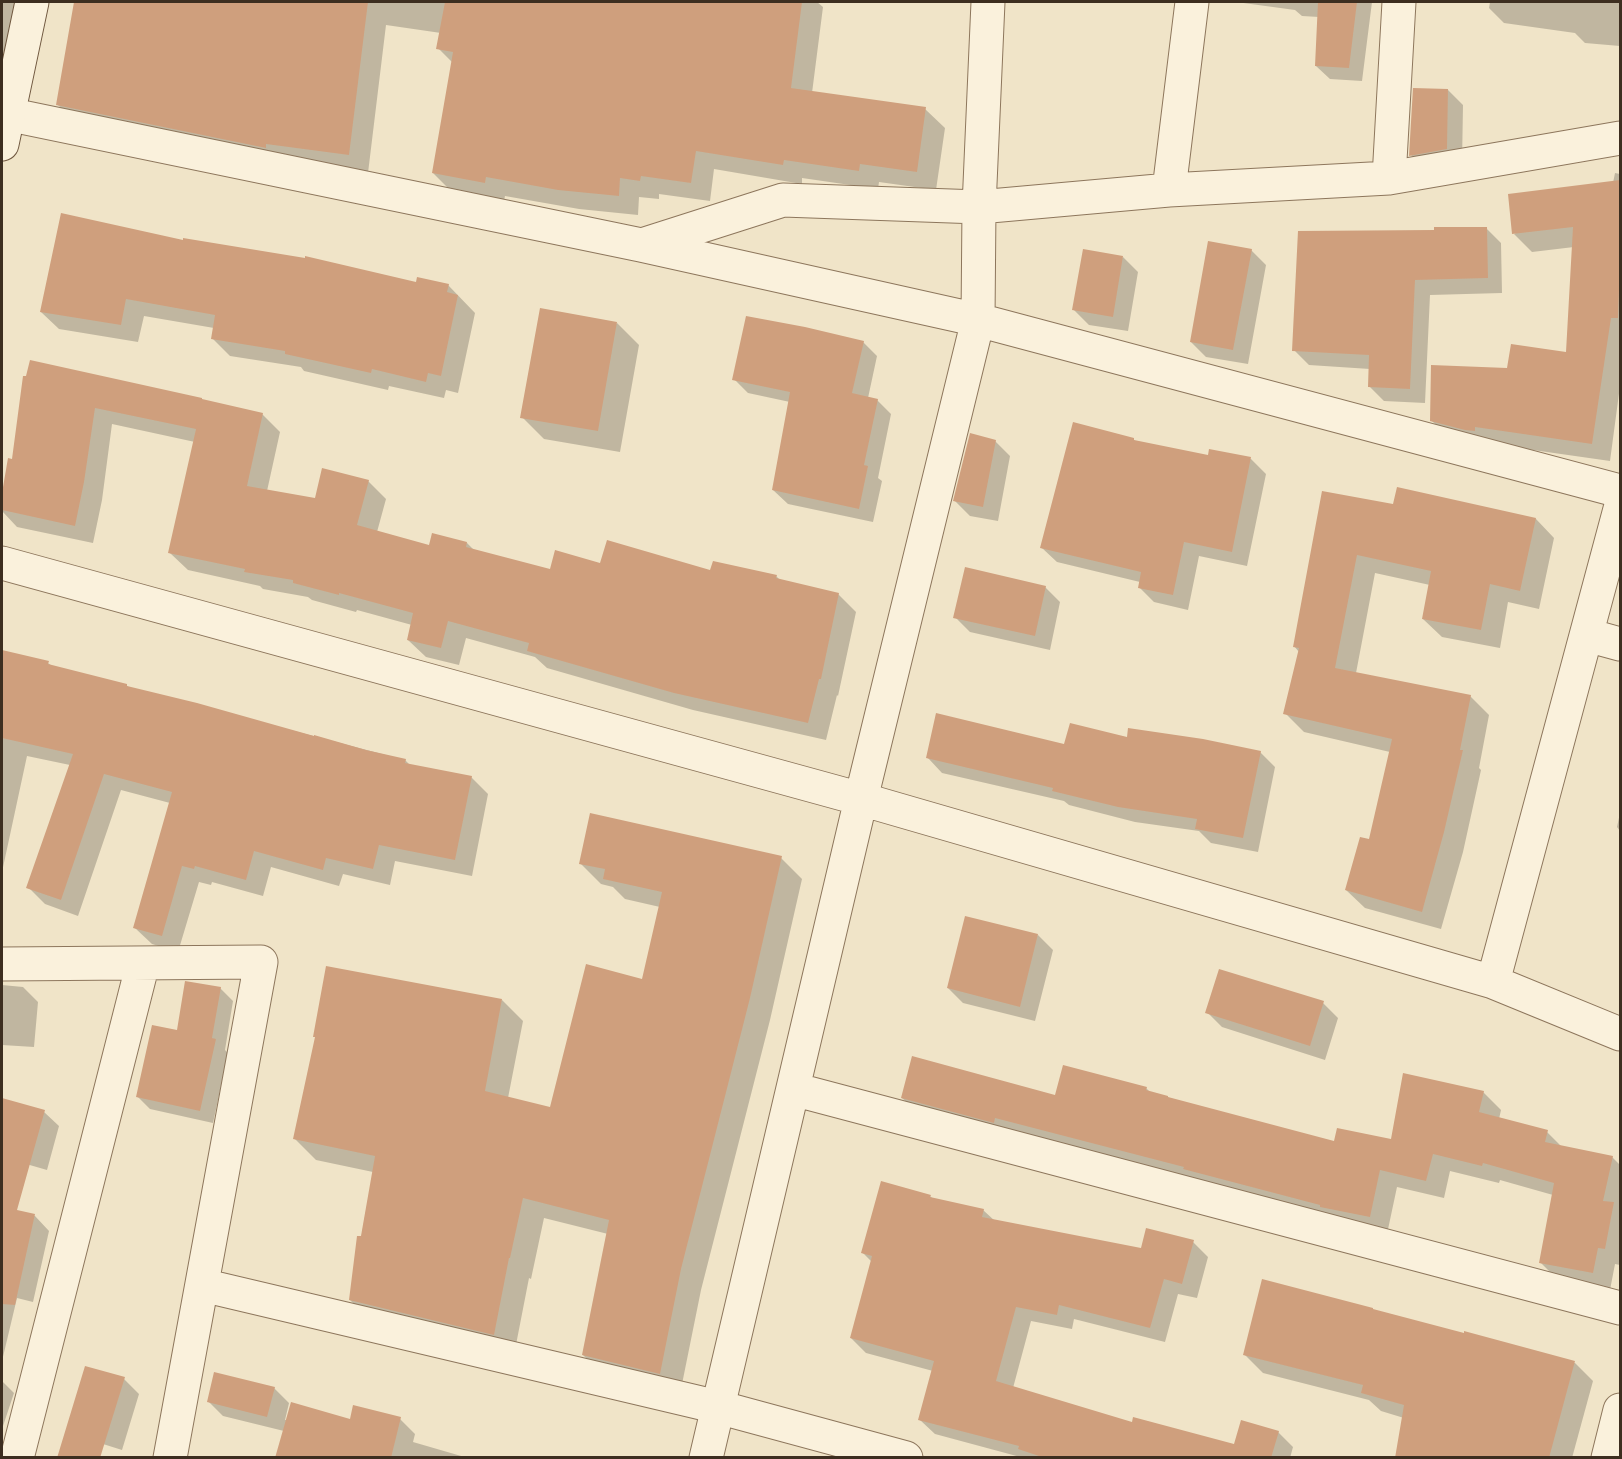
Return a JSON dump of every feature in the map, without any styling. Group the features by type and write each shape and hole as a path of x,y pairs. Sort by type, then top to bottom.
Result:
{"street":[{"path":"32,2 4,124 640,245 978,320 1620,491"},
{"path":"706,1458 861,799 978,320 979,207 988,2"},
{"path":"1169,190 1192,2"},
{"path":"1389,177 1399,2"},
{"path":"640,245 783,200 979,207 1169,190 1389,177 1620,138"},
{"path":"1493,982 1620,509"},
{"path":"2,563 861,799 1493,982 1620,1034"},
{"path":"1587,636 1620,644"},
{"path":"2,964 261,962 170,1458"},
{"path":"17,1458 143,963"},
{"path":"793,1089 1620,1308"},
{"path":"202,1285 718,1407 906,1458"},
{"path":"1608,1458 1620,1410"}],"building":[{"path":"74,2 368,2 349,155 266,144 266,148 56,105"},
{"path":"445,2 802,2 791,88 926,107 917,172 860,164 859,171 784,160 783,165 696,151 691,183 641,176 640,181 620,178 619,196 558,190 486,177 485,183 432,173 453,52 436,49"},
{"path":"1318,2 1357,2 1349,68 1315,66"},
{"path":"1413,88 1448,89 1447,149 1409,156"},
{"path":"1620,180 1618,318 1611,318 1592,444 1475,427 1475,431 1465,430 1430,421 1431,365 1507,368 1511,344 1566,352 1573,227 1512,234 1508,194"},
{"path":"61,213 183,240 183,238 305,258 305,256 416,282 417,277 449,284 447,292 458,295 441,376 428,373 426,382 372,369 371,373 285,354 285,351 211,339 215,315 126,299 121,325 40,312"},
{"path":"1434,227 1487,227 1488,278 1415,280 1410,389 1368,387 1369,355 1292,351 1298,231 1434,230"},
{"path":"1208,241 1252,249 1233,350 1190,342"},
{"path":"1083,249 1123,256 1113,317 1072,310"},
{"path":"540,308 617,322 598,431 520,418"},
{"path":"746,316 864,341 852,393 878,399 864,465 868,466 859,509 772,490 790,392 732,380"},
{"path":"30,360 263,413 247,486 315,498 322,468 369,480 357,525 429,545 432,533 467,542 466,547 550,569 555,550 600,563 607,540 710,570 713,561 777,575 776,578 839,593 821,679 819,679 808,723 674,693 527,651 529,643 448,621 441,648 407,640 413,613 293,583 293,580 244,572 245,569 168,553 196,429 95,408 75,526 2,510 2,493 8,458 12,459 23,376 26,376"},
{"path":"1073,422 1134,438 1134,440 1208,455 1209,449 1251,457 1232,552 1184,542 1173,595 1138,588 1141,572 1040,548"},
{"path":"970,433 996,440 983,507 953,501"},
{"path":"1397,487 1536,518 1520,591 1490,584 1481,630 1422,619 1431,571 1357,555 1335,668 1471,695 1460,750 1463,750 1422,912 1345,890 1360,837 1369,839 1392,739 1283,714 1299,648 1293,647 1322,491 1393,504"},
{"path":"965,567 1046,586 1035,636 953,618"},
{"path":"2,650 49,661 48,664 127,684 127,686 406,759 405,763 472,776 455,860 379,845 373,869 326,858 323,870 254,851 246,880 195,866 194,869 182,866 162,936 133,928 172,792 104,774 61,900 26,888 73,754 2,738"},
{"path":"936,713 1064,744 1070,723 1127,737 1128,728 1203,739 1261,751 1243,838 1195,829 1197,819 1118,807 1052,791 1053,788 926,758"},
{"path":"590,813 782,856 750,998 681,1269 660,1374 582,1355 609,1220 523,1198 494,1335 349,1300 357,1236 361,1236 375,1156 293,1139 315,1037 313,1037 326,966 502,999 485,1091 550,1107 586,964 642,979 662,892 603,879 605,869 579,864"},
{"path":"965,916 1038,934 1020,1007 947,988"},
{"path":"1219,969 1324,1001 1310,1046 1205,1013"},
{"path":"185,981 221,987 212,1038 216,1039 200,1111 136,1097 152,1025 177,1030"},
{"path":"912,1056 1055,1095 1063,1065 1147,1087 1146,1090 1168,1097 1334,1141 1337,1128 1391,1139 1403,1073 1484,1091 1479,1112 1548,1130 1545,1142 1613,1156 1603,1201 1614,1202 1605,1249 1598,1248 1593,1273 1539,1263 1554,1183 1483,1163 1482,1166 1433,1154 1426,1181 1380,1170 1370,1217 1320,1207 1320,1205 1183,1169 1184,1167 995,1118 994,1123 901,1098"},
{"path":"2,1098 45,1110 17,1210 35,1214 15,1305 2,1304"},
{"path":"881,1181 931,1195 930,1197 984,1209 982,1217 1141,1248 1146,1228 1194,1240 1182,1284 1164,1279 1150,1328 1059,1305 1057,1315 1016,1307 996,1381 1132,1422 1133,1417 1234,1444 1241,1420 1279,1431 1271,1458 1045,1458 1018,1449 1019,1446 918,1420 934,1361 850,1338 872,1256 861,1253"},
{"path":"1262,1279 1575,1361 1549,1458 1395,1458 1404,1405 1361,1393 1363,1385 1243,1355"},
{"path":"85,1366 125,1377 100,1458 57,1458"},
{"path":"214,1372 275,1387 267,1417 207,1402"},
{"path":"291,1402 350,1419 353,1405 401,1417 391,1458 275,1458"}]}
